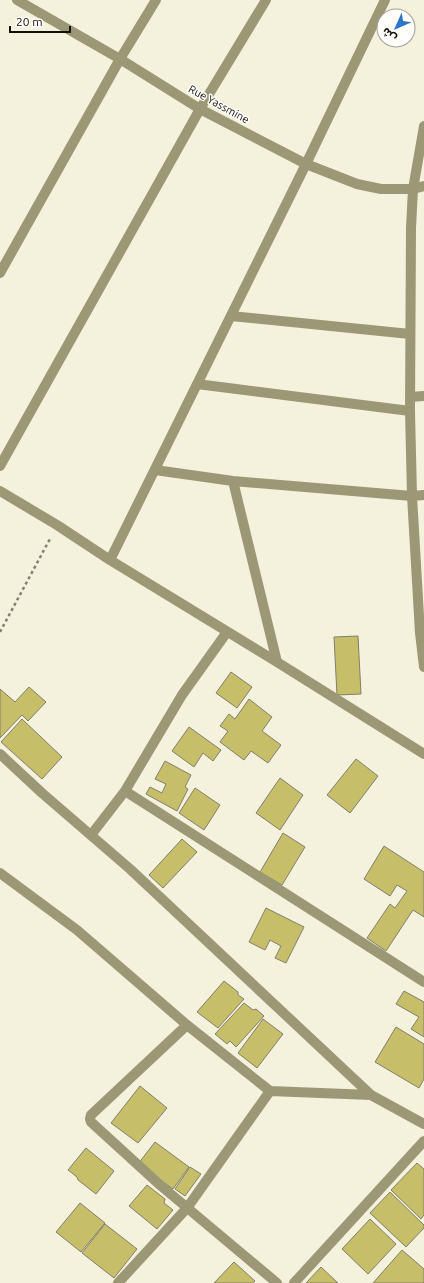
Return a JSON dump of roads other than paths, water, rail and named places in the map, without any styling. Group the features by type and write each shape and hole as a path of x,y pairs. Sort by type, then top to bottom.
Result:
{"street":[{"name":"Rue Yassmine","path":"17,0 120,59 200,109 306,164 357,184 380,189 413,189 424,186"},
{"path":"0,273 120,59 156,0"},
{"path":"0,466 200,109 266,0"},
{"path":"110,560 306,164 385,0"},
{"path":"424,126 413,189 410,334 412,496 424,667"},
{"path":"231,316 410,334"},
{"path":"197,384 410,411"},
{"path":"410,397 424,396"},
{"path":"155,470 233,481 412,496 424,495"},
{"path":"233,481 277,662"},
{"path":"0,491 424,754"},
{"path":"91,835 125,791 182,695 228,632"},
{"path":"0,754 42,793 130,869 371,1095 424,1124"},
{"path":"125,791 424,982"},
{"path":"0,873 77,930 187,1025 270,1091 371,1095"},
{"path":"187,1025 91,1115 90,1119 93,1125 154,1181 277,1283"},
{"path":"118,1283 186,1208 270,1091"},
{"path":"294,1283 424,1140"}]}
